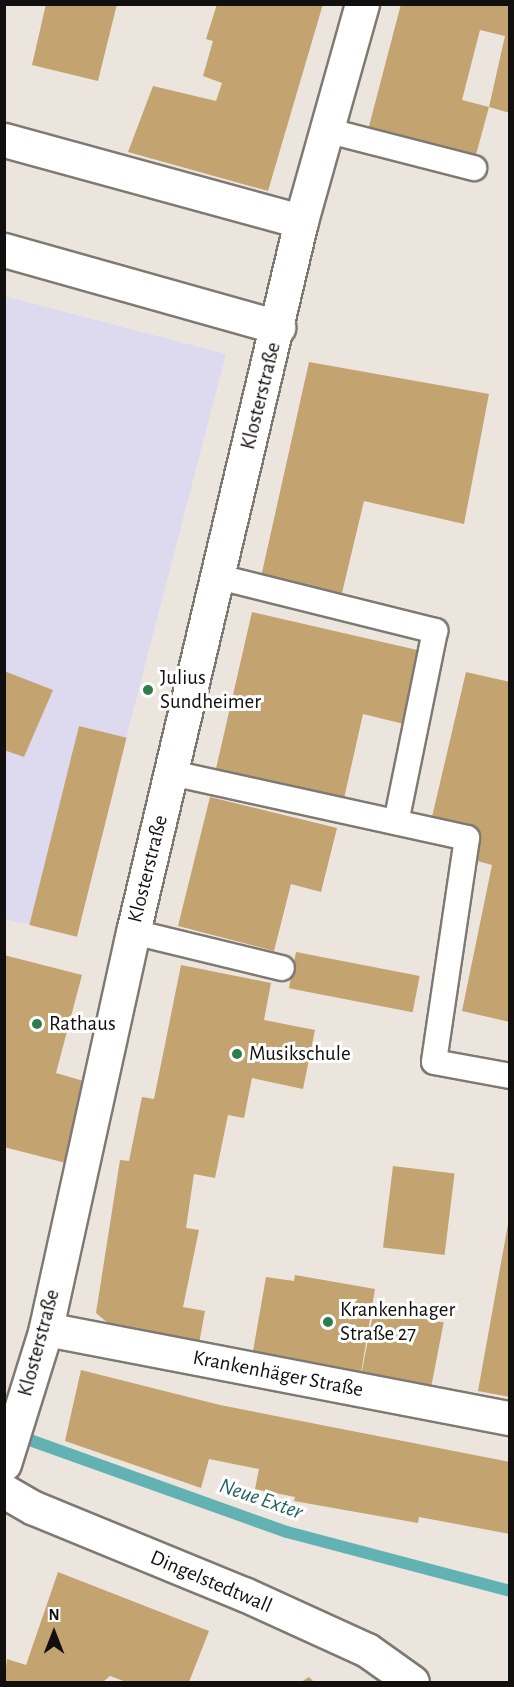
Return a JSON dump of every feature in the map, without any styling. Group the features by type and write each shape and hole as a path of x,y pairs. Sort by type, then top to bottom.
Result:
{"street":[{"name":"Klosterstraße","path":"6,1458 46,1329 133,932 219,577 301,221 362,4"},
{"path":"4,140 301,221"},
{"name":"Klosterstraße","path":"4,250 278,327"},
{"name":"Krankenhäger Straße","path":"46,1329 510,1418"},
{"name":"Dingelstedtwall","path":"4,1491 34,1508 244,1594 367,1650 412,1683"}],"lane":[{"path":"326,130 474,168"},
{"path":"219,577 435,631 396,822"},
{"path":"172,773 467,838 434,1062 510,1076"},
{"path":"133,932 282,968"}],"shaded area":[{"path":"4,296 226,354 126,738 79,727 36,926 4,919"}],"building":[{"path":"46,4 117,4 98,81 32,65"},
{"path":"217,4 323,4 268,191 128,152 153,86 216,101 222,83 203,76 213,41 206,39"},
{"path":"401,4 510,4 510,113 489,107 474,162 367,134","holes":["480,30 505,36 489,107 462,100"]},
{"path":"309,362 489,394 464,524 364,501 342,593 261,577"},
{"path":"252,612 426,652 408,725 363,714 343,803 215,773"},
{"path":"4,671 53,690 24,757 4,750"},
{"path":"466,672 510,682 510,1022 462,1011 492,865 470,859 477,828 432,817"},
{"path":"79,726 127,738 77,937 29,925"},
{"path":"210,797 337,828 321,892 291,884 274,951 178,926"},
{"path":"296,952 420,976 413,1012 289,988"},
{"name":"Rathaus","path":"4,955 82,975 56,1073 87,1082 66,1163 4,1147"},
{"path":"181,965 271,983 264,1020 315,1030 303,1089 252,1078 244,1118 228,1115 215,1178 194,1174 186,1228 199,1230 183,1307 205,1311 199,1344 116,1330 96,1313 120,1160 129,1161 142,1097 154,1099"},
{"path":"393,1166 455,1174 445,1255 383,1247"},
{"path":"508,1224 510,1224 510,1397 478,1391"},
{"name":"Krankenhager Straße 27","path":"295,1275 375,1289 361,1373 253,1351 266,1277 294,1281"},
{"path":"374,1309 444,1323 431,1386 362,1373"},
{"path":"81,1370 220,1405 510,1462 510,1534 419,1517 418,1523 294,1501 295,1497 255,1489 259,1469 209,1459 201,1488 65,1441"},
{"path":"58,1572 209,1631 189,1682 126,1682 110,1676 103,1682 4,1682 7,1659 26,1665"},
{"path":"309,1677 314,1682 301,1682"}],"waterway":[{"name":"Neue Exter","path":"13,1434 287,1532 510,1591"}],"place":[{"name":"Julius Sundheimer","path":"148,690"},
{"name":"Rathaus","path":"37,1024"},
{"name":"Musikschule","path":"237,1054"},
{"name":"Krankenhager Straße 27","path":"328,1322"}]}
